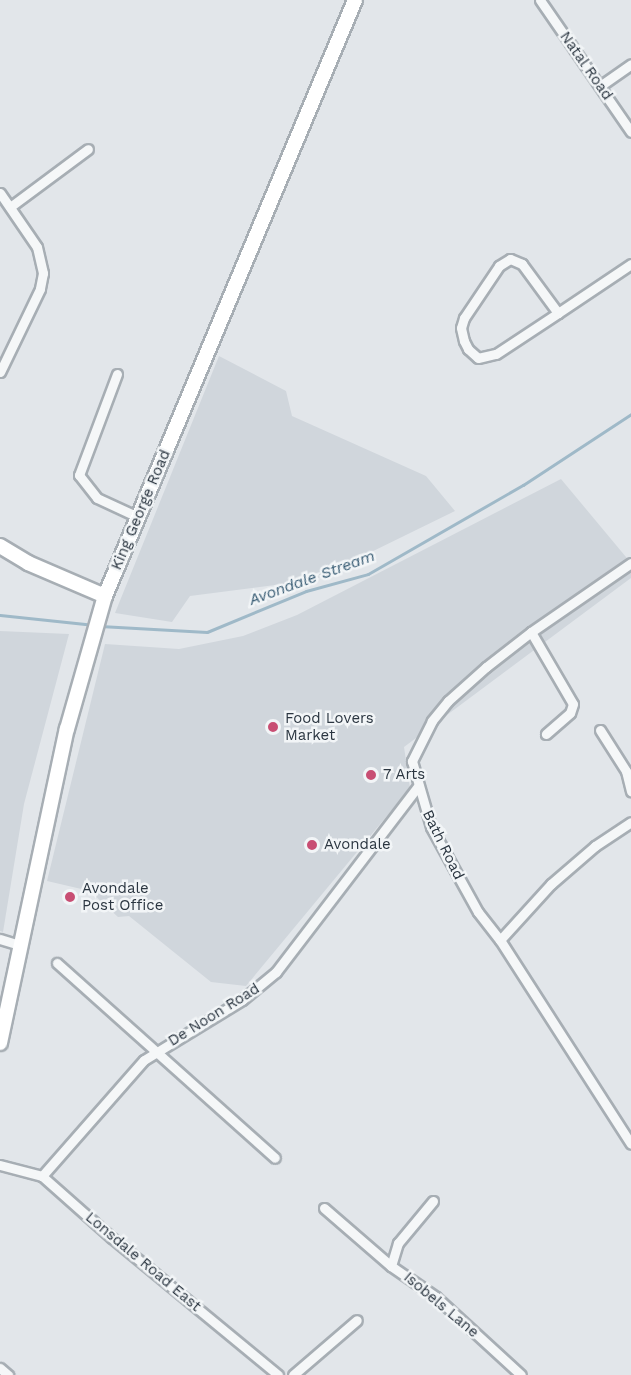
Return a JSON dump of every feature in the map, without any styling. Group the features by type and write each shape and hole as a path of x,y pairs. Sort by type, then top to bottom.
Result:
{"main road":[{"name":"King George Road","path":"0,1043 67,729 87,651 105,596 355,0"},
{"path":"0,546 28,563 105,596"}],"street":[{"name":"Natal Road","path":"540,0 631,132"},
{"path":"600,86 631,64"},
{"path":"10,207 88,148"},
{"path":"0,193 37,247 43,273 40,289 0,372"},
{"path":"558,313 522,264 510,259 499,266 464,318 461,328 468,349 478,358 488,358 558,313 631,264"},
{"path":"117,374 80,475 97,498 138,517"},
{"name":"Bath Road","path":"631,563 531,632 486,667 448,701 432,721 416,748 412,761 431,827 478,912 500,940 631,1144"},
{"path":"531,632 573,704 570,713 546,734"},
{"path":"600,730 626,771 631,790"},
{"name":"De Noon Road","path":"42,1176 144,1060 266,983 333,901 418,786"},
{"path":"500,940 551,884 595,846 631,822"},
{"path":"0,939 20,945"},
{"path":"57,963 275,1158"},
{"name":"Lonsdale Road East","path":"0,1165 42,1176 112,1238 278,1375"},
{"name":"Isobels Lane","path":"433,1201 398,1243 391,1266 436,1297 521,1375"},
{"path":"324,1208 391,1266"},
{"path":"293,1375 357,1320"},
{"path":"0,1368 8,1375"}],"shaded area":[{"path":"219,356 286,391 292,416 426,476 455,511 314,580 190,596 172,622 115,613"},
{"path":"561,479 631,563 631,578 404,747 410,788 246,986 211,982 129,916 118,917 90,891 47,881 105,644 179,649 243,636 297,615"},
{"path":"0,631 69,634 24,804 3,932 0,931"}],"waterway":[{"name":"Avondale Stream","path":"100,626 207,632 306,591 368,574 523,485 631,414"},
{"name":"Avondale Stream","path":"0,615 94,625"}],"place":[{"name":"Food Lovers Market","path":"273,727"},
{"name":"7 Arts","path":"371,775"},
{"name":"Avondale","path":"312,845"},
{"name":"Avondale Post Office","path":"70,897"}]}
